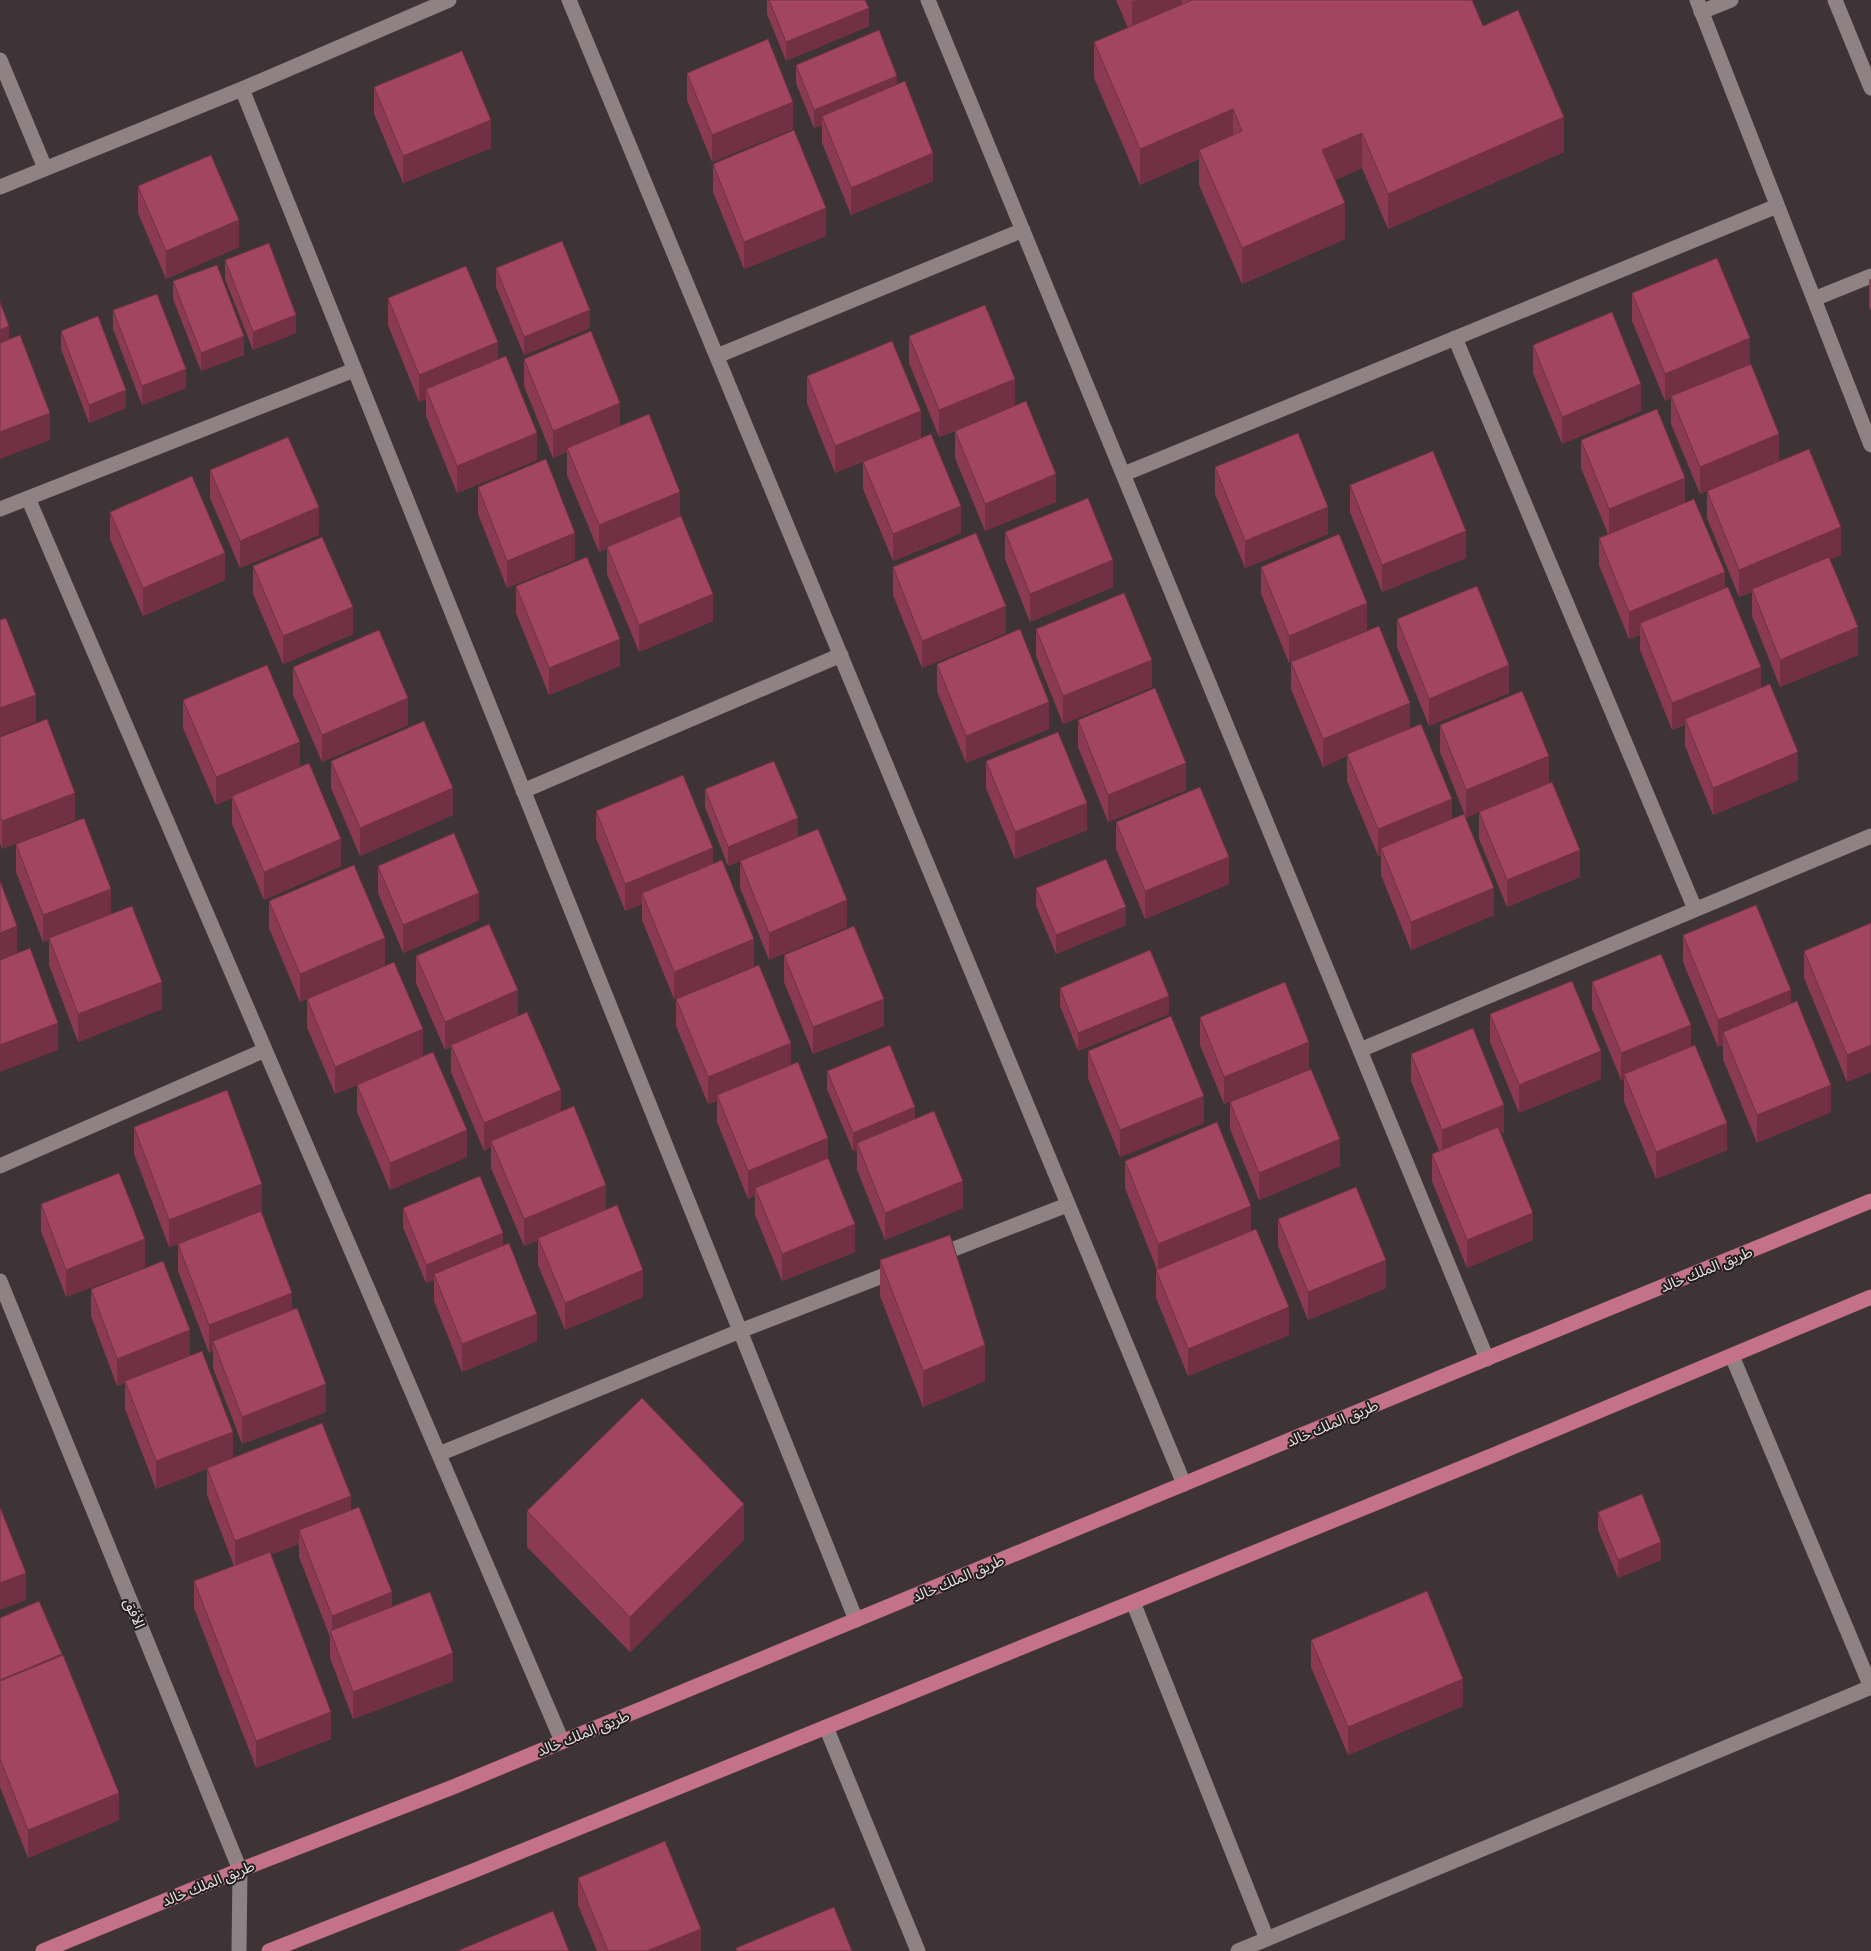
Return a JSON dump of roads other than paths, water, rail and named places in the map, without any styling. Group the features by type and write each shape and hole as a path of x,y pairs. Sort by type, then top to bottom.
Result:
{"main road":[{"name":"طريق الملك خالد","path":"43,1951 240,1870 453,1787 1871,1201"},
{"path":"269,1951 482,1867 1487,1458 1871,1298"}],"street":[{"path":"0,187 242,89 449,0"},
{"path":"569,0 1184,1484"},
{"path":"928,0 1487,1359"},
{"path":"1731,0 1699,6 1871,445"},
{"path":"1835,0 1871,88"},
{"path":"0,60 46,168"},
{"path":"242,89 856,1620"},
{"path":"1124,474 1777,206"},
{"path":"717,356 1023,230"},
{"path":"1814,299 1871,276"},
{"path":"1455,338 1695,909"},
{"path":"0,509 354,370"},
{"path":"28,498 562,1741"},
{"path":"523,791 841,655"},
{"path":"1360,1050 1871,836"},
{"path":"0,1166 265,1050"},
{"path":"439,1454 740,1331 1067,1205"},
{"name":"الأفق","path":"0,1281 240,1870 239,1951"},
{"path":"1238,1951 1871,1687 1732,1356"},
{"path":"1133,1602 1267,1939"},
{"path":"826,1727 918,1951"}]}
